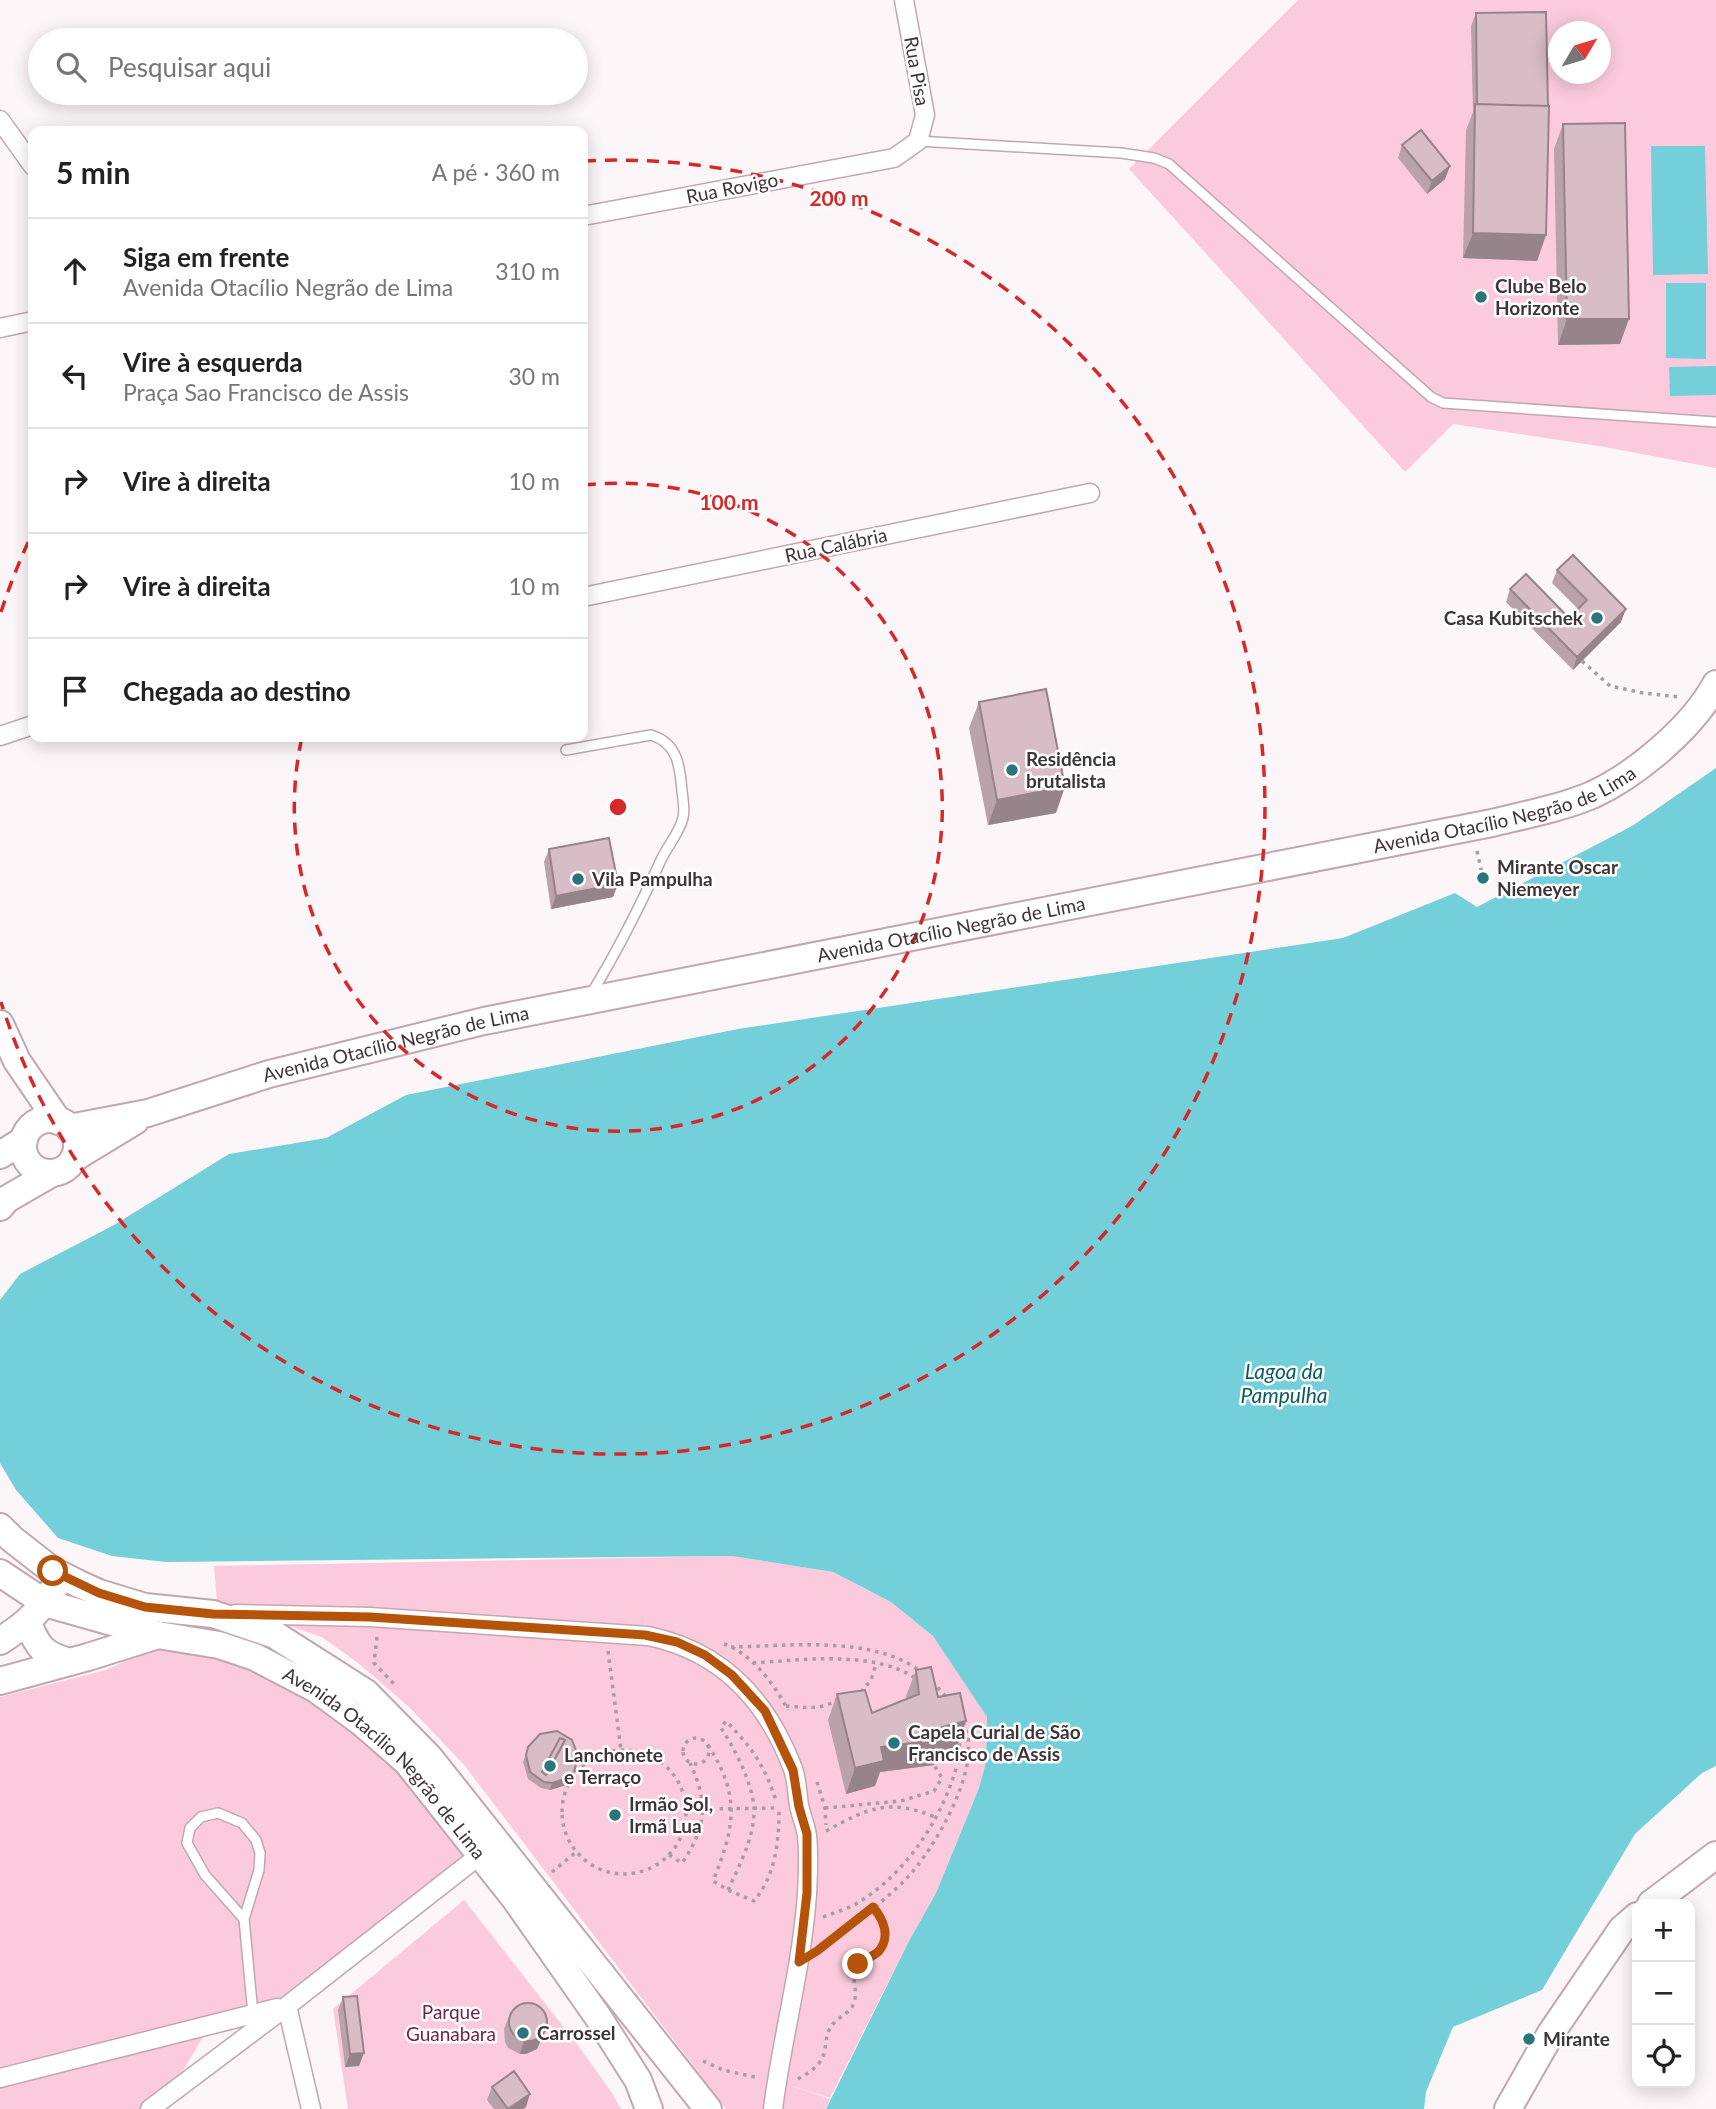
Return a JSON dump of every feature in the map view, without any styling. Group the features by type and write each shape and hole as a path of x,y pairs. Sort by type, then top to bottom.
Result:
{"street":[{"name":"Rua Pisa","path":"904,0 925,115 918,141"},
{"path":"0,120 28,159"},
{"name":"Rua Rovigo","path":"588,215 894,158 918,141"},
{"path":"0,328 28,322"},
{"name":"Rua Calábria","path":"588,596 1090,493"},
{"name":"Avenida Otacílio Negrão de Lima","path":"64,1124 148,1113 269,1074 484,1021 1472,828 1591,795 1626,777 1693,717 1716,684"},
{"path":"0,736 28,727"},
{"path":"0,1024 17,1061 77,1142 74,1158 65,1169 52,1173 7,1199 0,1207"},
{"path":"17,1061 26,1156 36,1169 52,1173"},
{"name":"Avenida Otacílio Negrão de Lima","path":"74,1158 148,1113"},
{"path":"0,1156 41,1121 64,1124"},
{"name":"Avenida Otacílio Negrão de Lima","path":"0,1527 53,1571 99,1593 145,1607 213,1614 379,1618 648,1636 677,1642 705,1655 732,1675 765,1711 793,1770 807,1834 807,1893 799,1962 783,2083 773,2109"},
{"name":"Avenida Otacílio Negrão de Lima","path":"0,1573 37,1613 219,1645 255,1657 316,1689 361,1722 407,1762 516,1900 598,2017 638,2080 649,2109"},
{"path":"0,1641 37,1613 54,1588 61,1584 79,1584"},
{"path":"37,1613 35,1641 48,1656 69,1662"},
{"name":"Avenida Otacílio Negrão de Lima","path":"213,1614 275,1635 366,1693 429,1757 708,2109"},
{"path":"0,1681 158,1635"},
{"path":"150,2109 288,2006 480,1855"},
{"path":"1658,1899 1716,1855"},
{"path":"1508,2109 1559,2021 1622,1930 1632,1921"},
{"path":"0,2078 288,2006"},
{"path":"288,2006 311,2109"},
{"path":"638,2080 656,2109"}],"lane":[{"path":"918,141 1121,153 1169,163 1431,397 1443,403 1716,422"},
{"path":"566,750 651,735 660,738 680,761 684,816 602,976 586,1001"},
{"path":"244,1919 205,1875 187,1843 190,1828 201,1816 218,1813 242,1823 256,1840 260,1853 259,1870 244,1919 253,2014"}],"path":[{"path":"1582,661 1610,685 1643,693 1687,698 1701,706"},
{"path":"1472,828 1483,878"},
{"path":"374,1663 379,1618"},
{"path":"605,1633 621,1750"},
{"path":"732,1647 845,1647 880,1652 915,1667 936,1684 953,1705"},
{"path":"753,1663 828,1658 876,1664 911,1675 919,1681"},
{"path":"856,1695 867,1688 876,1664"},
{"path":"935,1693 941,1701"},
{"path":"786,1706 819,1708 848,1697"},
{"path":"799,1962 817,1951 906,1879 936,1839 967,1767 969,1749 966,1728 960,1717"},
{"path":"669,1854 682,1863 701,1829 701,1786 683,1753 686,1742 698,1738 708,1745 729,1787 729,1842 713,1881 728,1891 754,1901 766,1887 779,1839 779,1808 766,1772 753,1749 726,1721 722,1728 742,1763 754,1808 740,1867 728,1891"},
{"path":"822,1917 854,1905 886,1881 914,1854 954,1775 961,1747 955,1727"},
{"path":"690,1763 699,1763 706,1758 708,1745"},
{"path":"621,1750 643,1753 664,1765 678,1782 685,1805 682,1831 669,1854 656,1865 640,1872 622,1874 589,1864 576,1852 566,1835 562,1816 563,1796 584,1764 601,1754 621,1750"},
{"path":"685,1805 703,1809 825,1808 901,1801 934,1791 942,1778 934,1765"},
{"path":"826,1831 854,1815 884,1807 901,1806 935,1817"},
{"path":"552,1872 576,1852"},
{"path":"723,2070 783,2083 814,2068 824,2056 826,2035 855,2001 853,1973 858,1964 878,1951 881,1945 885,1926 873,1907"}],"green space":[{"name":"Clube Belo Horizonte","path":"1298,0 1716,0 1716,468 1599,446 1453,424 1405,472 1129,169"},
{"path":"732,1556 833,1572 891,1602 933,1636 987,1717 986,1762 979,1788 936,1893 830,2098 786,2084 830,2099 825,2109 726,2109 465,1766 409,1707 358,1663 322,1637 217,1602 214,1566","holes":["645,1616 647,1634 706,1653 733,1674 766,1711 796,1770 809,1835 810,1894 781,2081 804,1892 804,1834 790,1771 763,1712 731,1676 704,1657 646,1636"]},
{"path":"163,1644 302,1683 378,1737 478,1847 286,1998 0,2067 0,1697 106,1670"},
{"name":"Parque Guanabara","path":"464,1900 577,2044 621,2109 348,2109 333,2009"},
{"path":"203,2037 181,2074 144,2109 0,2109 0,2088"}],"water":[{"path":"1651,146 1705,146 1708,274 1653,275"},
{"path":"1666,283 1706,283 1706,359 1666,358"},
{"path":"1716,366 1716,395 1670,396 1669,367"},
{"name":"Lagoa da Pampulha","path":"1716,768 1716,1766 1702,1773 1635,1834 1542,1990 1453,2027 1426,2092 1424,2109 826,2109 909,1941 936,1893 979,1788 986,1762 987,1717 933,1636 891,1602 833,1572 732,1556 166,1562 112,1556 58,1538 16,1490 0,1463 0,1300 20,1274 114,1225 229,1154 326,1138 406,1095 738,1029 1343,938 1455,893 1477,907 1632,826"}],"building":[{"path":"1546,12 1548,106 1477,104 1476,13"},
{"path":"1475,104 1549,106 1546,235 1473,233"},
{"path":"1625,123 1629,319 1567,319 1563,124"},
{"path":"1421,130 1450,166 1432,181 1402,145"},
{"path":"1573,555 1626,609 1577,657 1510,589 1526,574 1569,618 1587,600 1557,570"},
{"name":"Residência brutalista","path":"1046,689 1065,787 997,800 979,702"},
{"name":"Vila Pampulha","path":"609,838 618,884 556,896 549,849"},
{"path":"931,1667 938,1697 960,1693 966,1721 942,1727 943,1739 881,1747 884,1761 855,1768 837,1694 865,1690 872,1713 919,1694 916,1670"},
{"name":"Lanchonete e Terraço","path":"557,1731 572,1740 578,1756 574,1772 568,1778 552,1783 544,1782 530,1772 526,1755 528,1747 540,1734","holes":["560,1738 565,1740 562,1746 546,1775 542,1772"]},
{"path":"560,1738 565,1740 549,1769 545,1766"},
{"path":"357,1996 364,2053 350,2054 343,1997"},
{"path":"528,2003 541,2009 547,2022 541,2035 528,2041 515,2035 509,2022 515,2009"},
{"path":"514,2071 530,2094 508,2109 492,2087"}],"place":[{"name":"Clube Belo Horizonte","path":"1481,297"},
{"name":"Casa Kubitschek","path":"1597,618"},
{"name":"Residência brutalista","path":"1012,770"},
{"name":"Mirante Oscar Niemeyer","path":"1483,878"},
{"name":"Vila Pampulha","path":"578,879"},
{"name":"Capela Curial de São Francisco de Assis","path":"894,1743"},
{"name":"Lanchonete e Terraço","path":"550,1766"},
{"name":"Irmão Sol, Irmã Lua","path":"615,1815"},
{"name":"Carrossel","path":"523,2033"},
{"name":"Mirante","path":"1529,2039"}],"route":[{"path":"53,1571 99,1593 145,1607 213,1614 370,1617 645,1635 677,1642 705,1655 732,1675 765,1711 793,1770 807,1834 807,1893 799,1962 873,1907 885,1926 884,1938 878,1951 858,1964"}]}
